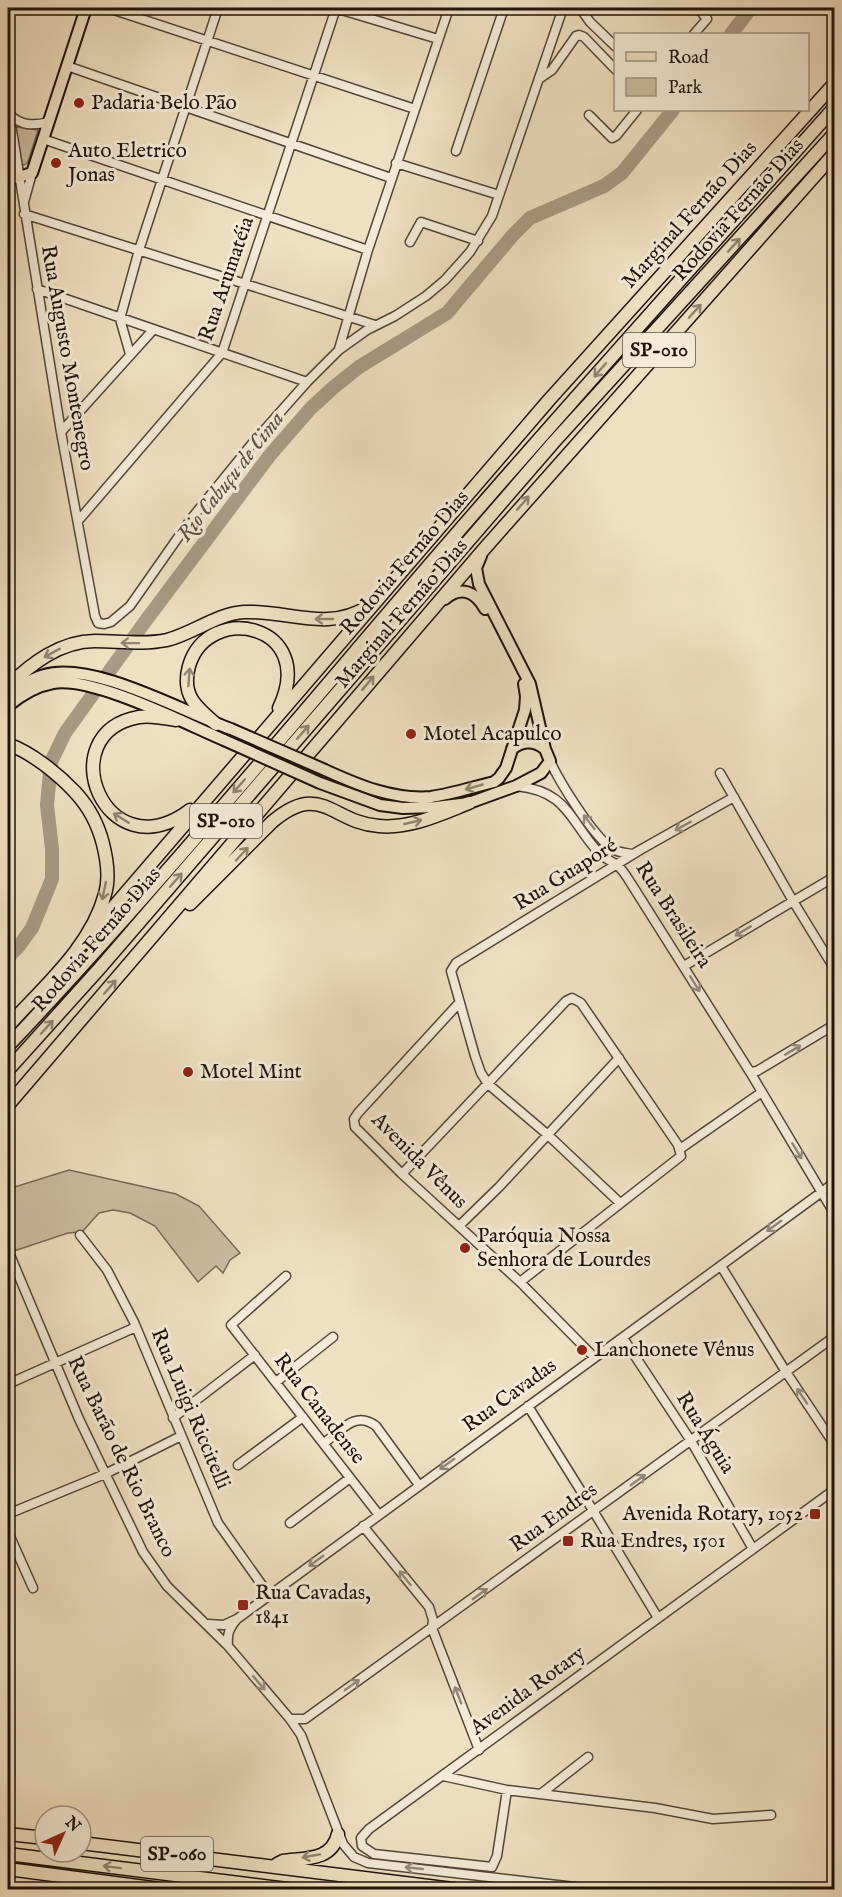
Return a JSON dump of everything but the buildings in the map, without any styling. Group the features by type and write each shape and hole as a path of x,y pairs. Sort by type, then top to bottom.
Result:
{"highway":[{"name":"Marginal Fernão Dias","path":"8,1026 81,945 549,400 834,84"},
{"name":"Rodovia Fernão Dias","path":"8,1046 103,944 524,457 834,108"},
{"name":"Rodovia Fernão Dias","path":"8,1070 99,969 553,443 834,134"},
{"name":"Marginal Fernão Dias","path":"8,1105 484,548 834,155"},
{"path":"524,457 549,400"},
{"path":"391,656 443,571"},
{"path":"8,686 29,667 59,649 76,643 154,642 170,639 222,617 236,614 261,613 337,619 358,613 378,601"},
{"path":"216,724 193,702 187,683 188,672 191,660 204,642 221,631 236,628 248,628 262,633 284,653 289,671 288,683 272,723"},
{"path":"176,720 139,717 106,735 94,757 96,791 109,810 120,818 140,826 163,825 178,819 210,795"},
{"path":"8,744 37,760 65,782 81,799 96,821 108,871 106,893 81,945"},
{"path":"167,920 177,917 272,822 284,812 299,805 320,804 368,824 392,826 438,816 469,803"},
{"path":"8,1094 30,1078"},
{"path":"8,1833 33,1836"},
{"path":"273,1866 283,1861 327,1852 335,1846 338,1834"},
{"name":"SP-060","path":"93,1844 461,1890"},
{"name":"SP-060","path":"8,1854 296,1890"},
{"name":"SP-060","path":"8,1869 168,1890"}],"main road":[{"path":"13,179 32,173 86,8"},
{"name":"Rua Brasileira","path":"484,548 476,568 476,575 530,684 550,761"},
{"path":"8,694 43,675 68,672 92,675 231,729 378,792 429,797 494,782 503,774 525,710 526,692 523,681 484,606 472,594 460,591 450,595 431,611"},
{"path":"8,706 25,693 45,685 67,682 87,686 114,694 320,783 380,805 403,808 469,803 516,786 541,773 550,761"},
{"path":"512,749 528,742 534,742 545,748"}],"street":[{"path":"108,8 415,109"},
{"path":"130,354 120,319 184,107 218,8"},
{"path":"335,8 438,39"},
{"name":"Rua Arumatéia","path":"78,521 222,353 335,8"},
{"path":"339,350 391,178 449,8"},
{"path":"456,151 504,8"},
{"path":"37,290 307,382 339,350 375,325 395,316 431,292 458,266 478,241 492,216 563,8"},
{"path":"581,8 590,22 614,46"},
{"path":"695,33 706,19 698,8"},
{"path":"539,79 552,70 579,35 584,37 614,69"},
{"path":"67,66 391,178"},
{"path":"8,110 24,124 49,122"},
{"name":"Rua Augusto Montenegro","path":"8,110 13,179 23,210 94,616 98,623 107,623 130,606 192,519 251,445 307,382"},
{"path":"589,115 612,138 636,111"},
{"path":"43,139 368,250"},
{"path":"396,164 499,195"},
{"path":"32,173 23,210 139,250 375,325"},
{"path":"410,242 421,222 478,241"},
{"path":"61,432 153,330"},
{"name":"Rua Brasileira","path":"550,761 570,796 605,842 619,852 634,854"},
{"path":"720,773 793,902 834,968"},
{"name":"Rua Brasileira","path":"516,786 535,789 552,796 568,809 597,850 617,865 632,885 750,1072 834,1212"},
{"name":"Rua Guaporé","path":"459,1003 451,974 454,965 634,854 734,797"},
{"path":"597,850 601,865 598,877"},
{"path":"684,966 834,877"},
{"path":"402,1174 566,1001 572,998 581,1003 680,1149 681,1156 520,1282"},
{"path":"459,1003 478,1064 488,1084 548,1135 620,1203"},
{"name":"Avenida Vênus","path":"459,1003 358,1113 354,1119 355,1127 402,1174 520,1282 594,1357"},
{"path":"750,1072 758,1071 834,1025"},
{"path":"459,1226 620,1058"},
{"path":"680,1149 762,1092"},
{"name":"Rua Cavadas","path":"207,1624 224,1625 237,1619 834,1183"},
{"name":"Rua Luigi Riccitelli","path":"80,1235 107,1270 136,1327 218,1523 270,1595"},
{"name":"Rua Barão de Rio Branco","path":"10,1255 55,1363 133,1533 154,1570 228,1646 301,1735 338,1834 348,1852 368,1863 601,1890"},
{"path":"721,1266 786,1372 834,1444"},
{"name":"Rua Canadense","path":"286,1276 231,1325 379,1515"},
{"path":"8,1384 136,1327"},
{"path":"276,1382 333,1337"},
{"name":"Rua Endres","path":"304,1719 834,1337"},
{"name":"Rua Águia","path":"623,1338 691,1441 753,1549"},
{"path":"173,1418 255,1355"},
{"path":"528,1407 658,1618"},
{"path":"238,1465 303,1417"},
{"path":"324,1443 353,1421 362,1418 369,1420 376,1425 419,1485"},
{"path":"8,1514 105,1473 180,1436"},
{"path":"290,1523 351,1478"},
{"name":"Avenida Rotary","path":"507,1790 494,1865 489,1868 374,1854 362,1846 361,1838 365,1833 834,1490"},
{"path":"363,1526 429,1607 433,1620 432,1628 479,1750"},
{"path":"8,1532 33,1588"},
{"path":"228,1646 227,1636 237,1619"},
{"path":"290,1719 304,1719 301,1735"},
{"path":"542,1793 588,1757"},
{"path":"443,1776 507,1790 655,1808 714,1819 771,1815"}],"green space":[{"path":"16,127 38,130 28,162 24,165 19,163"},
{"path":"69,1170 176,1194 199,1206 240,1253 230,1260 223,1273 216,1266 198,1282 155,1226 130,1213 113,1210 99,1213 82,1232 68,1233 8,1253 8,1189"}],"waterway":[{"name":"Rio Cabuçu de Cima","path":"732,33 751,8"},
{"name":"Rio Cabuçu de Cima","path":"8,957 32,928 52,879 52,849 47,805 51,762 65,733 270,455 311,408 334,387 359,367 447,313 530,218 604,186 622,173 672,111"}],"place":[{"name":"Padaria Belo Pão","path":"79,103"},
{"name":"Auto Eletrico Jonas","path":"56,163"},
{"name":"Motel Acapulco","path":"411,734"},
{"name":"Motel Mint","path":"188,1072"},
{"name":"Paróquia Nossa Senhora de Lourdes","path":"465,1248"},
{"name":"Lanchonete Vênus","path":"582,1350"},
{"name":"Avenida Rotary, 1052","path":"815,1514"},
{"name":"Rua Endres, 1501","path":"568,1541"},
{"name":"Rua Cavadas, 1841","path":"243,1605"}]}
